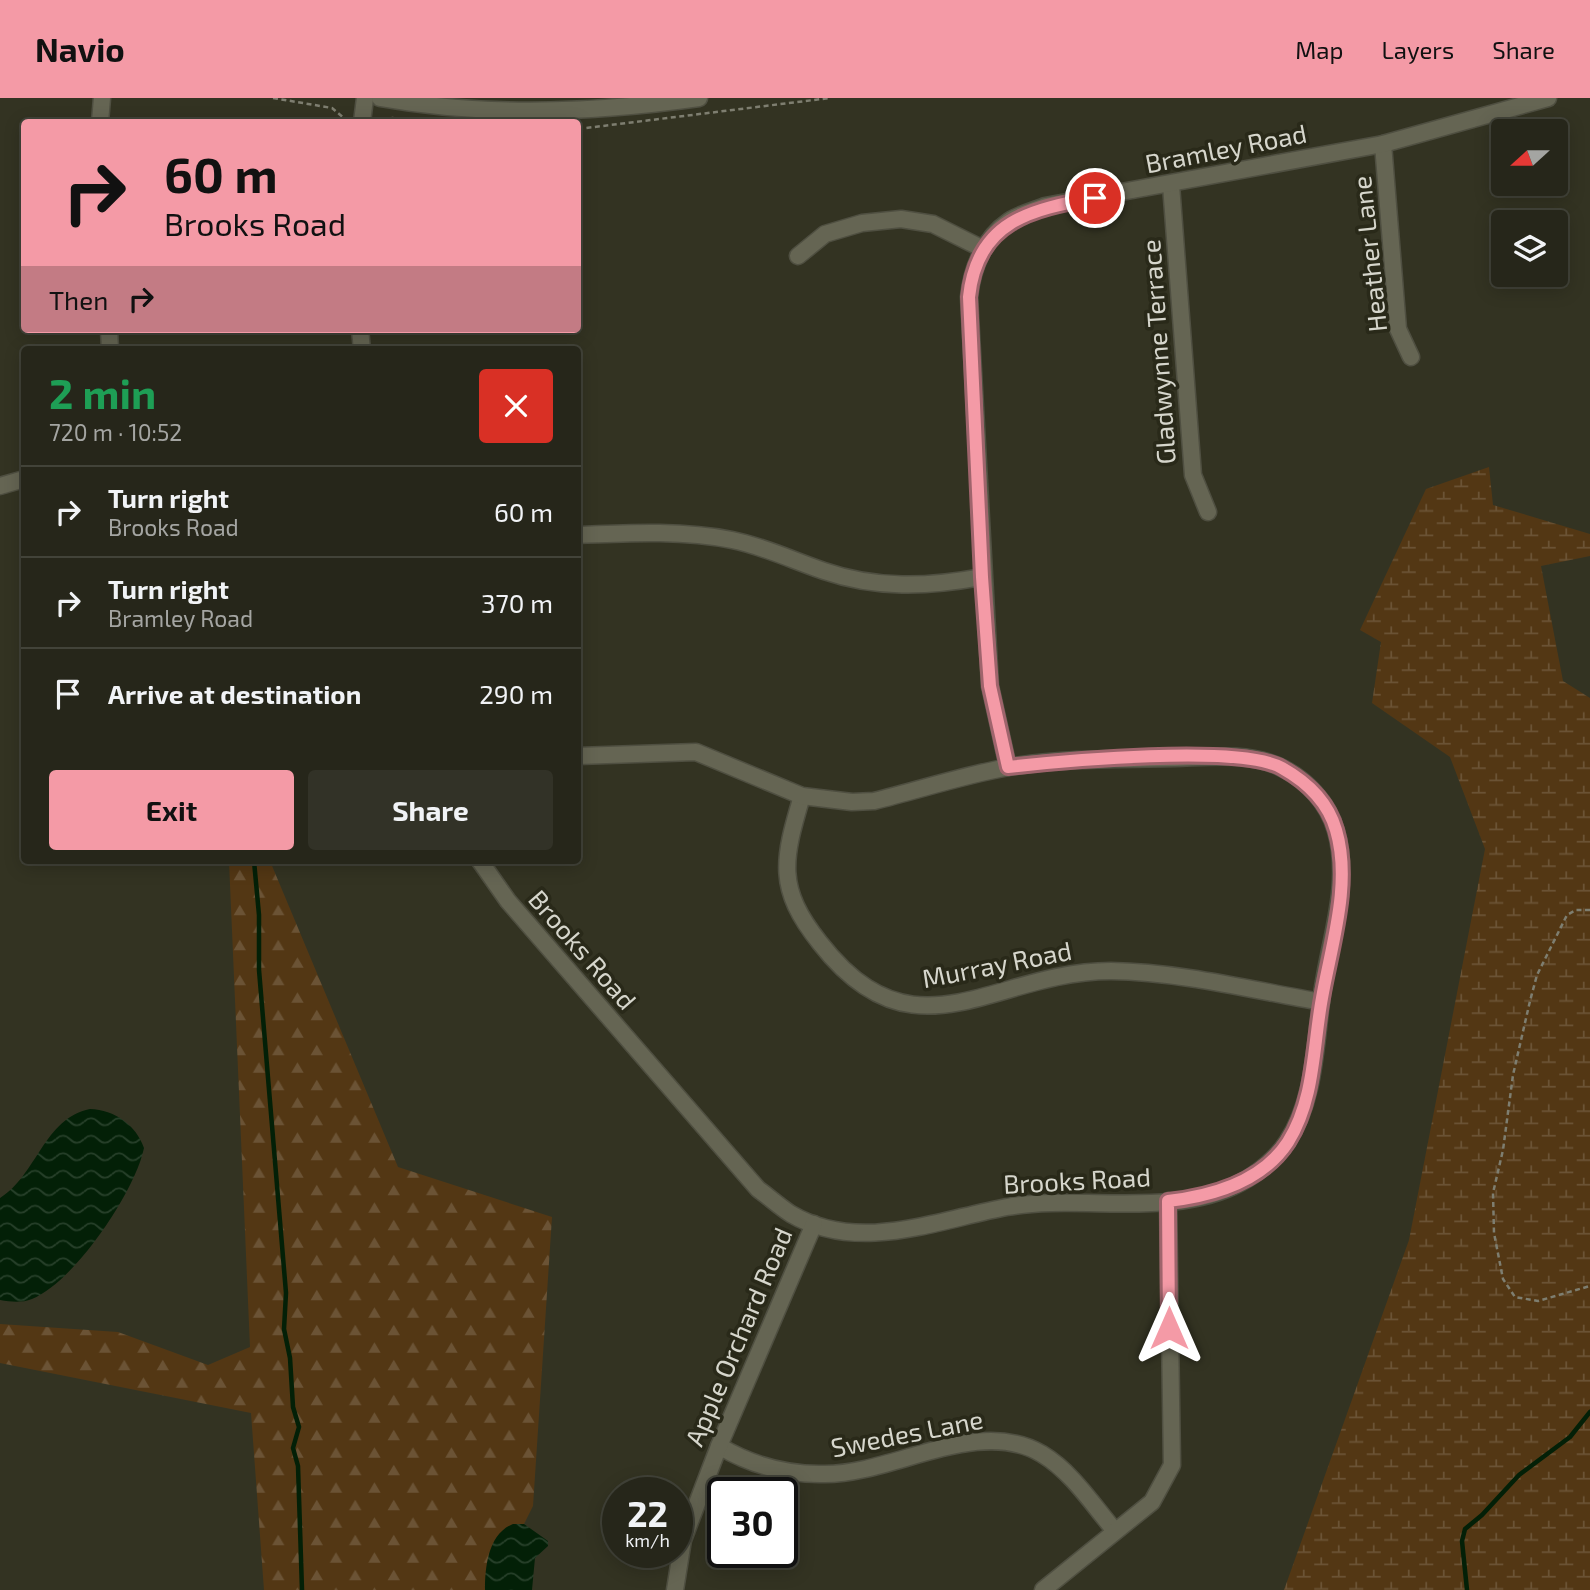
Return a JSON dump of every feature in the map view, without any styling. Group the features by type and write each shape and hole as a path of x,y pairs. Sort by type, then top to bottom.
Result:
{"street":[{"path":"100,119 102,98"},
{"path":"362,119 365,98"},
{"path":"380,98 481,110 562,111 699,98"},
{"name":"Bramley Road","path":"1008,767 990,686 982,577 969,297 971,277 983,249 1009,221 1045,206 1383,144 1548,98"},
{"name":"Heather Lane","path":"1383,144 1398,329 1411,357"},
{"name":"Gladwynne Terrace","path":"1171,185 1193,475 1208,512"},
{"path":"798,256 825,234 862,223 901,219 933,224 983,249"},
{"path":"0,486 21,480"},
{"path":"581,535 684,534 734,540 828,573 875,585 940,585 982,577"},
{"name":"Brooks Road","path":"482,864 508,901 758,1189 790,1214 814,1224 847,1233 887,1233 1012,1206 1168,1201 1198,1197 1240,1183 1274,1157 1287,1142 1305,1106 1337,922 1341,866 1337,832 1316,793 1305,783 1265,761 1231,756 1062,761 1008,767 874,801 852,802 802,796 696,752 581,756"},
{"name":"Murray Road","path":"802,796 791,834 786,872 789,897 800,919 833,960 875,995 900,1004 949,1005 1065,976 1111,971 1206,981 1321,1002"},
{"path":"1043,1590 1152,1502 1172,1465 1168,1201"},
{"name":"Apple Orchard Road","path":"675,1590 683,1540 719,1446 814,1224"},
{"name":"Swedes Lane","path":"719,1446 737,1457 785,1472 827,1475 972,1442 1018,1444 1041,1453 1060,1466 1115,1531"}],"path":[{"path":"273,98 332,108 345,118"},
{"path":"581,129 830,98"},
{"path":"1590,910 1576,910 1567,915 1537,975 1513,1075 1492,1212 1503,1279 1515,1297 1538,1301 1590,1286"}],"green space":[{"path":"1489,467 1493,505 1590,534 1590,556 1541,566 1563,681 1590,698 1590,1590 1284,1590 1409,1240 1485,849 1450,757 1372,703 1381,642 1360,630 1426,489"},
{"path":"229,864 271,864 398,1167 552,1217 533,1506 524,1524 513,1524 492,1546 485,1590 264,1590 251,1413 0,1363 0,1324 118,1332 208,1365 250,1347"}],"water":[{"path":"90,1109 108,1112 123,1120 136,1132 144,1148 129,1188 84,1255 49,1289 24,1301 0,1300 0,1198 23,1176 62,1123 74,1114"},
{"path":"513,1524 524,1524 548,1541 548,1546 535,1558 532,1590 485,1590 487,1562 493,1543 498,1535"}],"waterway":[{"path":"254,864 259,915 259,970 286,1293 284,1329 290,1358 293,1407 299,1427 293,1448 298,1466 302,1590"},
{"path":"1467,1590 1462,1541 1465,1529 1482,1515 1519,1475 1570,1437 1590,1412"}],"route":[{"path":"1095,198 1045,206 1009,221 983,249 971,277 969,297 982,577 990,686 1008,767 1062,761 1231,756 1265,761 1281,767 1316,793 1337,832 1341,866 1337,922 1305,1106 1287,1142 1274,1157 1240,1183 1198,1197 1168,1201 1169,1328"}]}
